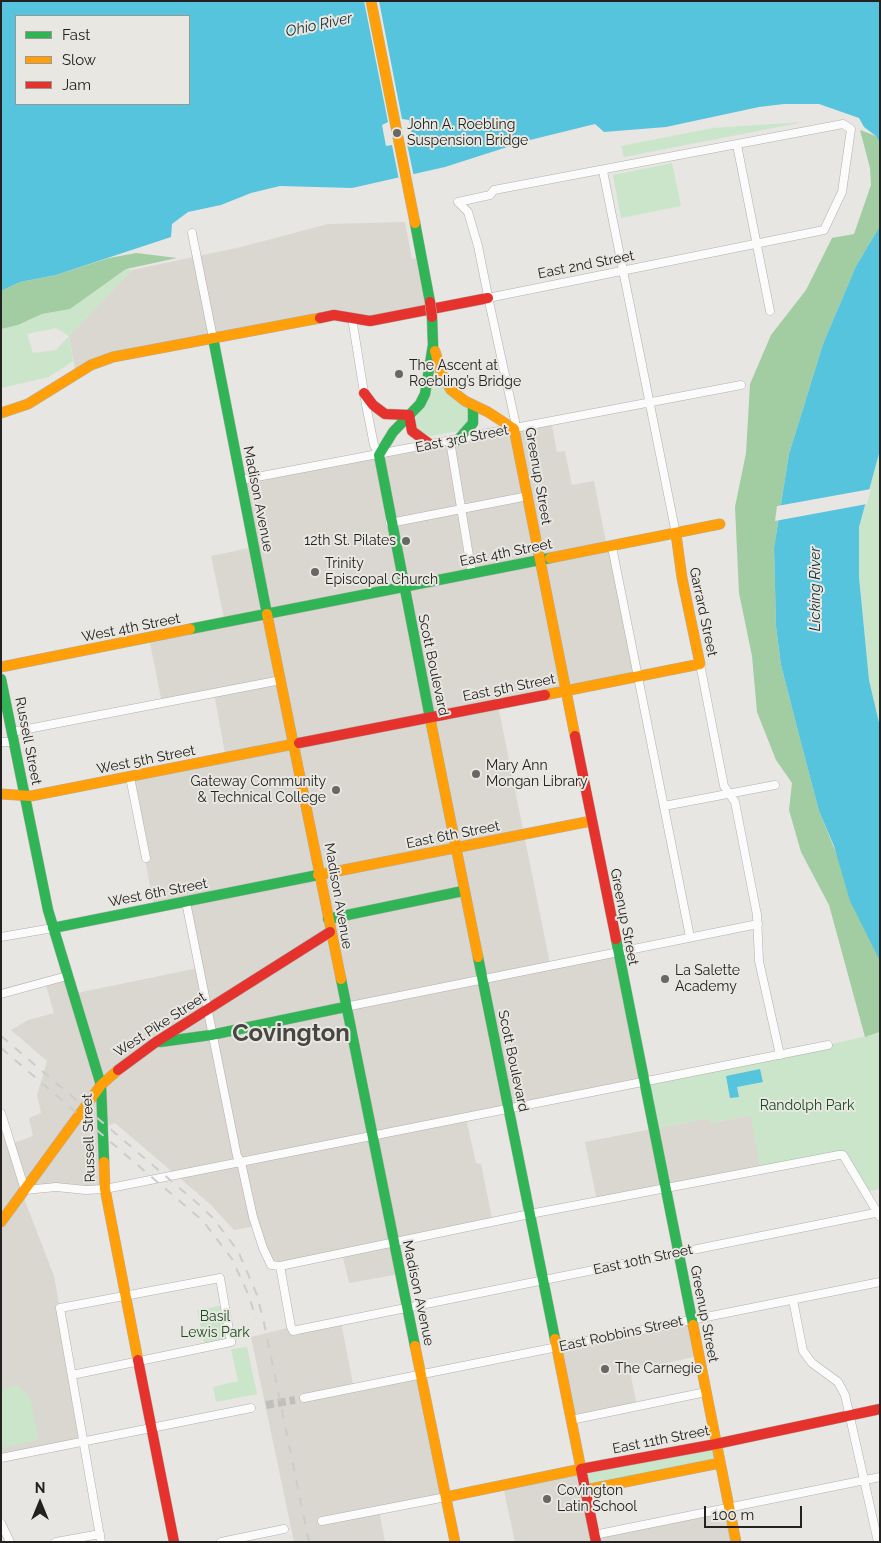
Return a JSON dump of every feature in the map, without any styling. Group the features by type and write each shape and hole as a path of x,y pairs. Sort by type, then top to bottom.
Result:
{"main road":[{"path":"371,1 415,219 432,317 433,345 425,394 393,432 379,455 390,523"},
{"name":"East 2nd Street","path":"1,414 28,404 86,368 113,357 334,315 370,321 488,298"},
{"name":"Madison Avenue","path":"213,338 345,1007 455,1542"},
{"path":"433,345 444,381 451,390 473,406 488,412 514,429"},
{"path":"364,392 373,405 385,414 409,415"},
{"path":"454,441 473,423 473,406"},
{"path":"409,415 412,431 416,436 431,445"},
{"name":"Greenup Street","path":"514,429 736,1542"},
{"name":"Scott Boulevard","path":"390,523 595,1539"},
{"name":"East 4th Street","path":"267,614 720,524"},
{"name":"Garrard Street","path":"676,534 681,572 700,664"},
{"name":"West 4th Street","path":"1,667 267,614"},
{"name":"East 5th Street","path":"294,744 700,664"},
{"name":"Russell Street","path":"1,679 53,928 101,1085 105,1189 174,1542"},
{"name":"West 5th Street","path":"1,794 25,796 294,744"},
{"name":"East 6th Street","path":"320,874 591,821"},
{"name":"West 6th Street","path":"53,928 320,874"},
{"path":"328,920 464,891"},
{"name":"West Pike Street","path":"1,1222 101,1085 118,1070 156,1042 330,932"},
{"path":"156,1042 211,1035 345,1007"},
{"name":"East 11th Street","path":"446,1497 716,1444 880,1409"},
{"path":"585,1490 720,1463"}],"street":[{"name":"East 2nd Street","path":"488,298 824,230 842,192 851,129 849,126 843,124 737,144"},
{"path":"603,171 737,144 770,311"},
{"name":"Greenup Street","path":"514,429 515,421 468,212 458,202 490,195 494,190 603,171"},
{"name":"Garrard Street","path":"603,171 676,534"},
{"name":"Madison Avenue","path":"192,233 213,338"},
{"path":"352,318 374,445 379,455"},
{"name":"East 3rd Street","path":"241,480 741,385"},
{"path":"454,441 461,509 472,574"},
{"path":"390,523 528,496"},
{"path":"612,546 690,936"},
{"name":"Garrard Street","path":"700,664 724,786 735,802 758,924 760,961 780,1055"},
{"path":"1,742 13,737 280,680"},
{"path":"130,777 146,858"},
{"path":"664,806 775,785"},
{"path":"186,902 206,1011 237,1156 242,1162 253,1217 263,1248 271,1265 280,1266 530,1214 839,1155 843,1156 879,1214"},
{"path":"345,1007 481,978 758,924"},
{"name":"West 6th Street","path":"1,938 53,928"},
{"path":"1,994 67,976"},
{"path":"1,1113 3,1126 25,1190 56,1187 86,1190 105,1189 828,1046"},
{"name":"East 10th Street","path":"280,1266 291,1327 295,1330 407,1306 879,1214"},
{"path":"56,1542 100,1538 60,1308 220,1278 231,1342 72,1375"},
{"name":"East Robbins Street","path":"304,1398 880,1282"},
{"path":"793,1300 803,1351 812,1363 838,1382 845,1395 878,1542"},
{"path":"571,1420 706,1392"},
{"path":"1,1458 251,1408"},
{"path":"595,1539 729,1508 880,1477"},
{"path":"322,1521 446,1497"},
{"path":"1,1524 10,1542"},
{"path":"221,1542 284,1529"}],"shaded area":[{"path":"405,222 412,259 422,257 433,309 370,321 334,315 113,357 76,374 69,336 132,270 241,247 328,224"},
{"path":"551,421 557,452 565,451 572,485 594,481 606,542 612,547 638,676 498,705 550,964 617,951 643,1082 466,1118 476,1163 481,1164 492,1218 394,1243 400,1274 349,1283 342,1253 271,1265 256,1226 234,1230 210,1204 115,1123 102,1128 105,1189 25,1191 25,1201 54,1276 84,1442 1,1458 1,1127 5,1126 11,1144 33,1136 29,1118 41,1113 37,1095 47,1061 11,1030 28,1020 54,1013 45,982 67,976 72,994 198,968 186,902 154,908 130,777 226,759 214,693 162,703 149,638 225,623 211,556 254,547 241,480"},
{"path":"751,1115 761,1171 597,1201 585,1142 709,1118 711,1123"},
{"path":"691,1320 698,1356 630,1371 637,1406 571,1420 557,1347"},
{"path":"341,1322 354,1389 421,1374 446,1497 379,1510 385,1542 294,1542 251,1337 291,1327 295,1330"},
{"name":"Covington Latin School","path":"581,1469 595,1535 729,1508 736,1542 515,1542 503,1486"}],"green space":[{"path":"804,122 624,157 621,146 713,128"},
{"path":"860,130 876,136 880,144 880,226 856,266 823,344 789,454 774,548 776,626 781,665 800,739 819,811 880,960 880,1032 865,1037 829,905 801,852 789,810 792,783 776,760 757,712 752,656 739,593 735,507 746,453 750,384 771,335 806,290 832,238 854,234 871,185 870,168"},
{"path":"672,163 681,206 621,218 613,175"},
{"path":"136,253 177,258 126,269 70,309 42,314 18,325 1,329 1,291 20,282 56,275 109,258"},
{"path":"126,269 132,270 69,336 73,361 49,377 1,388 1,329 18,325 42,314 70,309","holes":["56,328 69,336 56,350 33,353 27,334"]},
{"path":"434,366 442,385 468,409 470,421 460,431 430,436 416,431 415,420 429,395"},
{"path":"880,450 880,727 869,680 859,577 859,527"},
{"name":"Randolph Park","path":"880,1033 880,1189 864,1192 843,1155 761,1171 750,1115 710,1123 708,1118 653,1129 643,1082"},
{"name":"Basil Lewis Park","path":"225,1305 231,1342 205,1348 197,1310"},
{"path":"247,1347 257,1394 216,1402 213,1387 238,1381 231,1349"},
{"path":"17,1385 30,1397 38,1436 35,1441 1,1448 1,1390"},
{"path":"716,1444 720,1463 585,1490 581,1469"}],"water":[{"name":"Ohio River","path":"1,1 880,1 880,144 876,136 864,127 859,118 819,104 784,104 759,107 666,127 604,132 595,124 526,141 445,167 352,188 280,186 251,193 221,205 188,212 172,224 171,237 56,275 20,282 1,291"},
{"name":"Licking River","path":"880,226 880,450 859,527 859,577 869,680 880,727 880,961 850,901 834,846 819,811 781,665 776,626 774,548 789,454 823,344 856,266"},
{"path":"760,1069 763,1082 737,1087 739,1097 730,1098 726,1076"}],"pier":[{"name":"John A. Roebling Suspension Bridge","path":"364,1 379,1 402,119 409,120 413,141 407,144 414,177 399,180 392,145 386,146 382,125 388,122"},
{"path":"871,489 867,504 775,521 777,506"}],"tunnel":[{"path":"266,1405 295,1400"}],"railway":[{"path":"1,1036 196,1202 213,1218 238,1251 257,1295 264,1323 309,1542"},
{"path":"1,1048 203,1221 232,1259 249,1296 256,1319"}],"traffic: fast":[{"path":"415,223 430,302"},
{"path":"431,723 379,455 393,432 420,404 425,394 433,345 432,317"},
{"path":"213,338 267,614"},
{"path":"458,440 473,423 473,406"},
{"path":"190,629 550,558"},
{"path":"1,679 48,910 101,1085 104,1162"},
{"path":"53,928 318,875"},
{"path":"328,919 463,891"},
{"path":"616,939 693,1325"},
{"path":"478,957 555,1339"},
{"path":"341,979 415,1346"},
{"path":"160,1042 211,1035 345,1007"}],"traffic: slow":[{"path":"371,1 415,223"},
{"path":"1,413 28,404 91,365 113,357 320,318"},
{"path":"435,351 441,372 451,390 465,401 488,412 514,429 575,736"},
{"path":"550,558 720,524"},
{"path":"545,695 700,664 682,578 676,534"},
{"path":"267,614 341,979"},
{"path":"1,667 190,629"},
{"path":"431,723 478,957"},
{"path":"1,794 31,796 299,743"},
{"path":"318,875 591,821"},
{"path":"1,1222 101,1085 118,1070"},
{"path":"104,1162 105,1189 138,1360"},
{"path":"693,1325 736,1542"},
{"path":"446,1497 581,1469 555,1339"},
{"path":"415,1346 455,1542"},
{"path":"585,1490 720,1463"}],"traffic: jam":[{"path":"320,318 334,315 370,321 488,298"},
{"path":"430,302 432,317"},
{"path":"364,393 373,405 385,414 409,415 412,431 431,445"},
{"path":"299,743 545,695"},
{"path":"575,736 616,939"},
{"path":"118,1070 156,1042 330,932"},
{"path":"138,1360 174,1542"},
{"path":"596,1542 581,1469 716,1444 880,1409"}],"place":[{"name":"John A. Roebling Suspension Bridge","path":"397,133"},
{"name":"The Ascent at Roebling’s Bridge","path":"399,374"},
{"name":"12th St. Pilates","path":"406,541"},
{"name":"Trinity Episcopal Church","path":"315,572"},
{"name":"Mary Ann Mongan Library","path":"476,774"},
{"name":"Gateway Community & Technical College","path":"336,790"},
{"name":"La Salette Academy","path":"665,979"},
{"name":"The Carnegie","path":"605,1369"},
{"name":"Covington Latin School","path":"547,1499"}],"district":[{"name":"Covington","path":"291,1034"}]}
